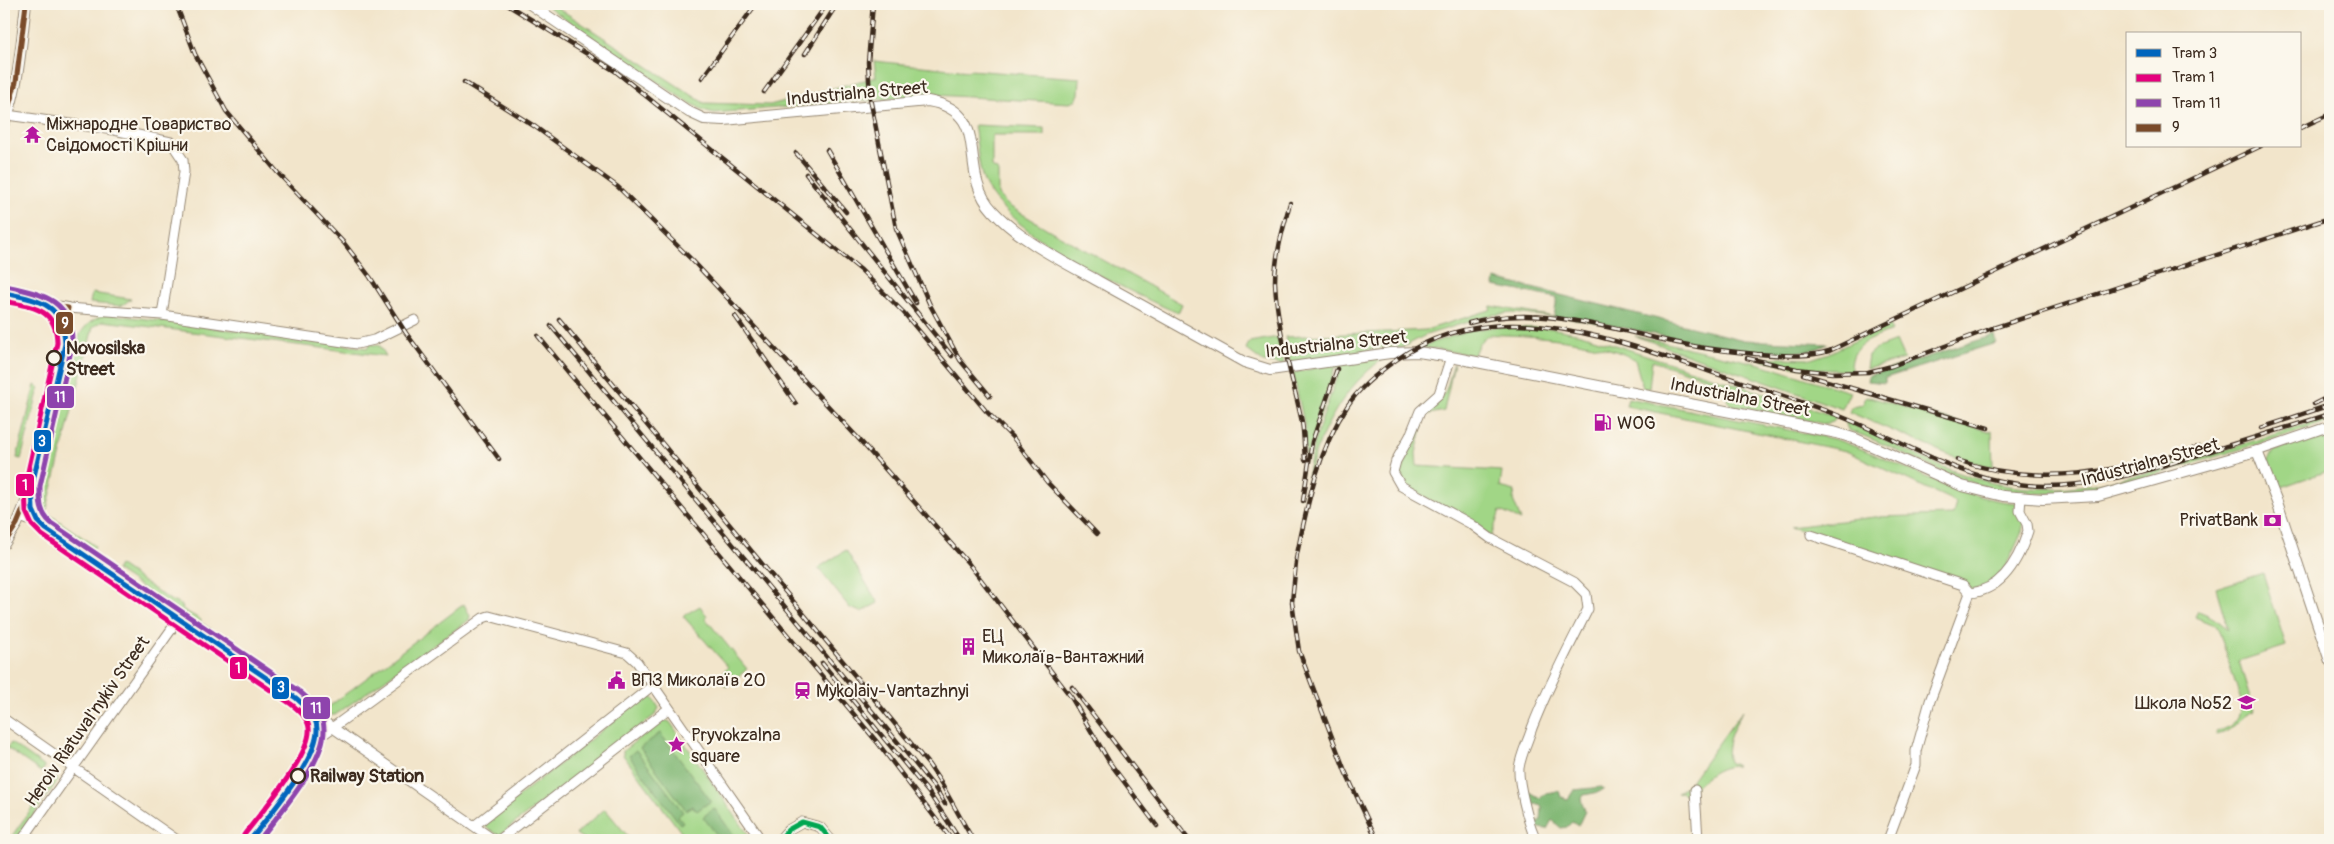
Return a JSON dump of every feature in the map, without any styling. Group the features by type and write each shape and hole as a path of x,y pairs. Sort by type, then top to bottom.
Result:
{"street":[{"path":"26,4 15,82 5,117 114,130 171,142 183,160 184,172 162,315"},
{"name":"Industrialna Street","path":"530,4 675,104 704,119 743,118 928,101 947,106 964,118 968,128 976,183 981,195 994,212 1051,254 1258,368 1270,370 1288,369 1328,361 1390,353 1418,352 1451,357 1836,433 1856,439 1962,486 2003,496 2043,500 2098,496 2257,451 2330,426"},
{"path":"4,298 68,308 162,315 357,344 374,340 415,320"},
{"path":"4,544 20,517 30,486 68,308"},
{"path":"1451,357 1439,394 1420,411 1410,436 1396,461 1393,472 1396,480 1400,486 1471,524 1490,538 1574,582 1586,594 1588,602 1588,609 1543,700 1522,755 1519,769 1520,781 1528,823 1534,835"},
{"path":"2257,451 2277,502 2330,661"},
{"path":"1888,840 1916,765 1916,751 1930,701 1970,594 1998,582 2009,572 2028,531 2027,524 2020,511 2021,497"},
{"path":"20,517 31,521 98,568 178,620 494,840"},
{"path":"1811,535 1963,586 1970,594"},
{"path":"247,840 321,736 485,617 489,616 627,653 637,662 761,840"},
{"name":"Heroiv Riatuval'nykiv Street","path":"22,840 178,620"},
{"path":"474,826 652,686"},
{"path":"499,840 668,709"},
{"path":"4,720 177,840"},
{"path":"1695,790 1698,840"},
{"path":"779,840 788,830 802,822 820,827 831,840"}],"green space":[{"path":"544,4 552,4 704,103 770,105 876,77 874,61 969,71 1080,78 1079,94 1076,100 1070,103 935,95 714,113 703,110 683,99"},
{"path":"974,125 1044,128 1044,135 992,135 992,167 998,171 998,195 1009,206 1051,231 1182,304 1178,313 1130,291 1071,259 1018,222 998,203 985,184 979,163"},
{"path":"1495,279 1744,340 1828,344 1809,350 1783,352 1754,351 1689,341 1589,321 1554,317 1557,298 1494,286"},
{"path":"92,293 131,299 121,306 90,303"},
{"path":"1491,306 1554,317 1513,313 1491,315 1426,335 1401,348 1381,348 1291,364 1285,337 1426,330 1490,310"},
{"path":"109,314 368,348 370,344 380,346 386,356 103,321 93,327 46,512 95,546 90,553 43,519 39,505 78,338 90,322"},
{"path":"1889,325 1892,331 1863,343 1858,348 1854,353 1851,370 1802,367 1753,357 1811,359 1829,353"},
{"path":"1493,327 1550,328 1581,334 1837,417 1833,422 1825,424 1731,405 1727,400 1729,385 1652,361 1649,388 1643,388 1635,360 1623,354 1591,344 1537,337 1493,335 1482,340 1474,355 1419,347 1471,330"},
{"path":"1994,335 1996,343 1885,378 1885,383 1867,381 1868,376"},
{"path":"1635,336 1760,364 1850,392 1842,409"},
{"path":"1279,337 1284,365 1263,362 1246,349 1249,342"},
{"path":"1896,341 1904,359 1866,369 1868,355 1875,349"},
{"path":"1386,357 1374,365 1354,385 1337,408 1316,450 1307,478 1314,442 1340,368 1335,367 1306,461 1304,423 1293,373 1329,365"},
{"path":"1454,363 1444,411 1425,415 1416,453 1417,466 1502,471 1500,487 1515,491 1513,500 1521,520 1500,511 1491,537 1398,479 1396,468 1422,413 1440,401 1448,385"},
{"path":"35,385 39,388 21,459 17,458"},
{"path":"1866,396 1992,432 1993,468 1947,454 1849,412 1852,407 1863,405"},
{"path":"1628,398 1834,439 1946,485 1992,499 2016,503 2017,511 2023,522 2022,532 2001,573 1990,583 1973,590 1838,540 1790,527 1875,517 1953,515 1956,502 1846,451 1626,406"},
{"path":"2330,417 2330,421 2271,440 2125,483 2095,489 2036,493 2006,491 1960,479 1848,430 1845,421 1922,458 1962,474 2003,485 2057,488 2085,486 2139,475"},
{"path":"2330,431 2330,470 2278,488 2269,463 2274,450"},
{"path":"846,550 878,603 861,612 850,608 818,568"},
{"path":"119,565 173,602 175,601 183,607 182,609 201,620 200,622 327,708 464,604 470,616 469,620 335,715 330,715 116,570"},
{"path":"2263,573 2286,646 2239,661 2254,711 2244,716 2233,727 2217,735 2216,732 2227,728 2238,717 2241,701 2216,626 2195,617 2198,611 2214,618 2228,629 2216,588"},
{"path":"700,606 707,616 705,618 747,669 726,687 718,677 728,667 683,616"},
{"path":"645,696 652,697 659,708 655,715 502,833 498,835 485,826 485,823"},
{"path":"1743,710 1731,735 1728,748 1729,762 1737,766 1715,771 1686,795 1681,792 1677,793 1691,781"},
{"path":"665,720 670,722 752,840 687,840 623,755 623,751 659,722"},
{"path":"660,733 711,801 697,811 692,806 686,810 640,748"},
{"path":"11,743 45,767 41,772 7,748"},
{"path":"636,750 683,812 678,816 683,822 680,824 629,756"},
{"path":"54,777 58,780 16,840 9,840"},
{"path":"1602,787 1604,789 1599,792 1584,795 1581,799 1585,811 1578,826 1572,822 1567,827 1561,828 1552,820 1547,829 1539,828 1532,824 1532,818 1537,822 1541,820 1542,807 1540,804 1529,805 1524,791 1527,790 1540,798 1546,793 1559,791 1561,797 1568,799 1574,790"},
{"path":"714,808 737,840 721,840 703,817"},
{"path":"605,809 631,840 585,840 576,834"}],"railway":[{"path":"176,4 195,54 226,111 278,173 344,243 370,277 406,333 499,459"},
{"path":"506,4 615,71 861,270 904,313 986,411 1014,439 1047,482 1097,534"},
{"path":"702,78 756,4"},
{"path":"764,92 827,4"},
{"path":"805,54 837,4"},
{"path":"873,4 868,62 870,98 896,228 930,305 960,360 990,396"},
{"path":"464,82 534,126 618,187 692,260 857,437 969,564 1071,697 1110,763 1157,826"},
{"path":"2302,127 2330,114"},
{"path":"1469,323 1497,317 1553,318 1610,327 1717,350 1784,355 1820,353 1829,351 2257,148"},
{"path":"827,150 916,303"},
{"path":"796,153 846,212"},
{"path":"806,174 952,356"},
{"path":"1290,203 1282,232 1275,272 1276,300 1302,422 1305,460"},
{"path":"1747,358 1797,369 1832,373 1868,372 1892,366 1990,329 2330,218"},
{"path":"735,316 796,404"},
{"path":"559,319 929,765 973,840"},
{"path":"1296,559 1309,499 1321,460 1337,423 1353,398 1370,380 1396,360 1433,340 1472,328 1511,325 1552,328 1593,335 1633,346 1822,409 1948,465 1994,480 2018,484 2067,485 2118,478 2167,465 2330,414"},
{"path":"551,326 891,734 935,788 945,804"},
{"path":"538,336 877,742 952,840"},
{"path":"1303,501 1312,442 1337,369"},
{"path":"1803,374 1988,428"},
{"path":"2314,404 2330,396"},
{"path":"2261,428 2330,405"},
{"path":"1957,460 1987,469 2048,475 2078,473 2139,464 2199,447"},
{"path":"1297,553 1292,602 1299,651 1345,771 1377,840"},
{"path":"822,663 929,793 960,840"},
{"path":"1072,687 1189,840"}],"tram line":[{"name":"11","path":"6,286 32,292 54,302 68,318 71,331 72,346 40,486 41,506 44,515 51,523 300,692 322,718 324,729 317,757 289,802 259,840"},
{"name":"3","path":"4,293 38,301 47,306 60,320 63,330 65,344 32,485 33,510 38,521 46,529 296,698 315,720 317,729 310,756 291,787 250,840"},
{"name":"1","path":"4,301 41,311 48,316 56,331 57,343 25,485 26,512 32,525 42,535 291,704 307,721 309,728 308,739 294,768 244,835"}],"transit line":[{"name":"9","path":"4,122 16,82 26,4"},
{"name":"9","path":"4,298 68,308 26,502 17,524 4,544"},
{"path":"779,840 788,830 802,822 820,827 831,840"}],"place":[{"name":"Міжнародне Товариство Свідомості Крішни","path":"32,134"},
{"name":"Novosilska Street","path":"54,358"},
{"name":"WOG","path":"1603,423"},
{"name":"PrivatBank","path":"2272,520"},
{"name":"ЕЦ Миколаїв-Вантажний","path":"968,646"},
{"name":"ВПЗ Миколаїв 20","path":"617,680"},
{"name":"Mykolaiv-Vantazhnyi","path":"802,691"},
{"name":"Школа №52","path":"2246,703"},
{"name":"Pryvokzalna square","path":"677,745"},
{"name":"Railway Station","path":"298,776"}]}
